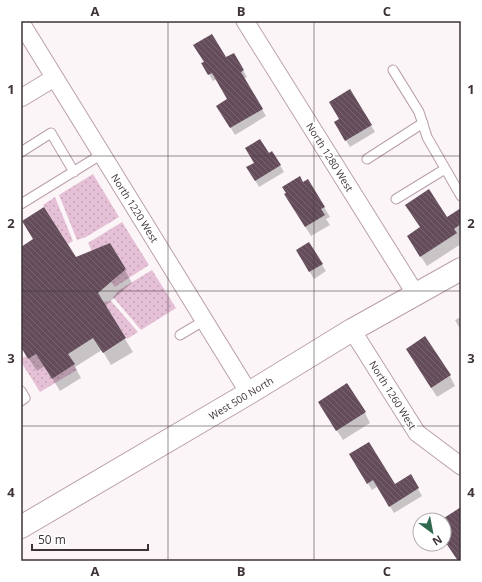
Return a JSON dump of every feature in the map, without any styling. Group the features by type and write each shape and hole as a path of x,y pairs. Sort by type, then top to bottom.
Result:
{"street":[{"name":"North 1280 West","path":"245,21 415,293"},
{"name":"North 1220 West","path":"21,23 249,393"},
{"path":"21,98 54,78"},
{"name":"West 500 North","path":"21,527 249,393 415,293 461,269"},
{"name":"North 1260 West","path":"352,330 417,433 461,466"}],"lane":[{"path":"393,70 419,112 428,137 461,196"},
{"path":"367,159 423,123"},
{"path":"21,152 51,134 74,172"},
{"path":"21,204 102,154"},
{"path":"396,199 445,169"},
{"path":"180,335 205,320"},
{"path":"21,391 25,398 21,401"}],"shaded area":[{"path":"93,174 119,217 86,237 77,240 59,195"},
{"path":"55,197 73,241 68,244 43,205"},
{"path":"122,222 149,265 115,287 111,282 126,269 110,243 92,251 88,243"},
{"path":"152,270 176,308 141,330 113,297 119,290"},
{"path":"111,301 138,332 127,339 103,302"},
{"path":"36,354 52,379 74,365 77,370 40,392 21,362 21,359 26,356 28,359"}],"building":[{"path":"212,34 226,57 234,53 244,70 241,72 263,109 230,128 216,106 227,99 212,73 208,75 201,63 204,62 193,45"},
{"path":"350,89 372,125 345,141 334,122 339,119 329,102"},
{"path":"260,139 269,153 272,151 281,165 255,181 246,167 254,163 245,148"},
{"path":"300,176 303,182 308,179 325,207 321,209 325,215 305,227 284,194 286,193 282,187"},
{"path":"429,189 447,217 461,208 461,224 454,229 457,233 420,257 407,236 420,227 405,205"},
{"path":"44,207 76,257 110,243 126,269 98,293 126,338 103,353 93,338 68,354 75,364 52,379 36,354 28,359 21,347 21,247 33,239 22,221"},
{"path":"309,242 323,264 309,272 296,250"},
{"path":"425,336 451,375 431,388 406,349"},
{"path":"347,383 366,412 336,431 318,402"},
{"path":"369,442 395,484 411,474 419,488 389,507 373,480 367,484 349,454"},
{"path":"461,507 461,561 458,561 452,552 452,513"}]}
